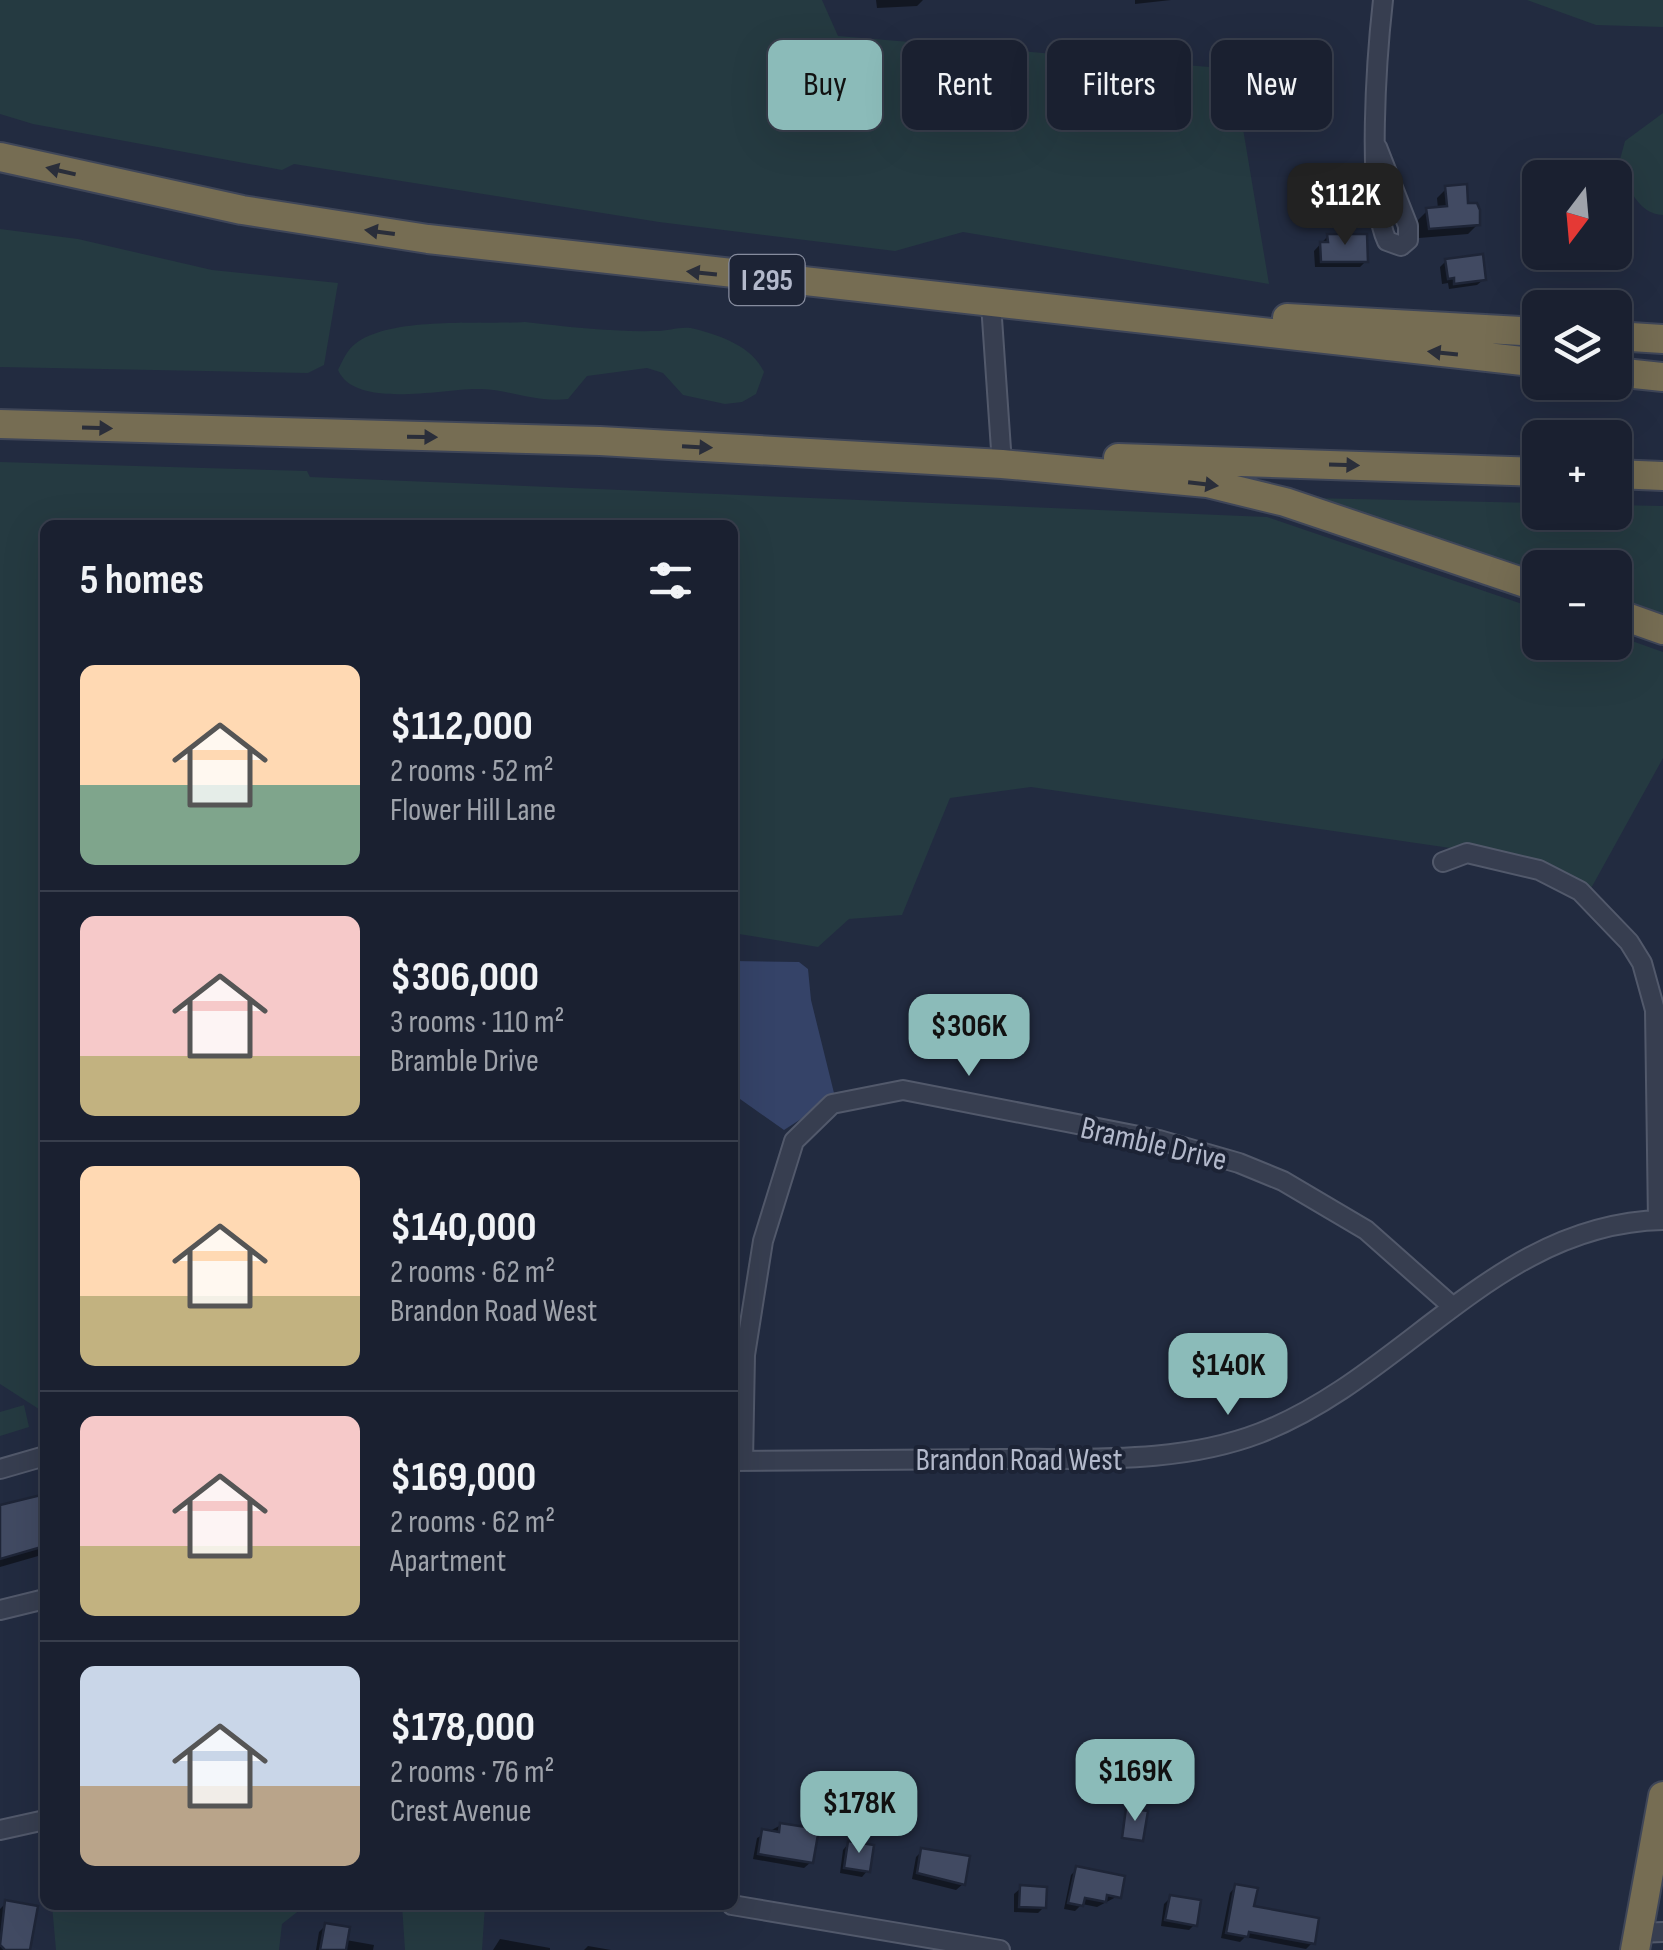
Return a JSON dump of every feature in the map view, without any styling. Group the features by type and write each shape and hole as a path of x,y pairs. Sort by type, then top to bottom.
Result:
{"highway":[{"name":"I 295","path":"0,156 158,193 335,225 825,286 1522,362"},
{"path":"825,286 1522,331"},
{"path":"1632,337 1663,338"},
{"path":"1632,374 1663,377"},
{"path":"0,424 600,441 1002,464 1251,492 1522,582"},
{"path":"1002,464 1052,456 1522,471"},
{"path":"1632,475 1663,476"},
{"path":"1632,619 1663,630"},
{"path":"1645,1938 1663,1796"}],"street":[{"path":"1377,147 1377,60 1383,0"},
{"path":"991,304 1002,464"},
{"path":"1443,862 1468,853 1539,870 1580,891 1615,925 1642,963 1655,1010 1660,1220"},
{"name":"Bramble Drive","path":"738,1461 745,1354 763,1241 794,1141 832,1104 903,1090 1159,1140 1224,1158 1284,1182 1366,1230 1453,1307"},
{"name":"Brandon Road West","path":"738,1461 1140,1458 1192,1452 1261,1432 1297,1416 1517,1261 1551,1244 1587,1231 1660,1220"},
{"path":"0,1469 40,1457"},
{"path":"0,1610 40,1599"},
{"path":"0,1830 40,1821"},
{"path":"738,1906 1000,1950"}],"shaded area":[{"path":"0,0 822,0 838,36 902,41 902,130 1027,130 1027,52 1047,53 1047,130 1191,130 1191,65 1211,67 1211,130 1243,130 1269,284 963,232 895,251 659,222 294,164 282,170 33,124 0,114"},
{"path":"1527,0 1663,0 1663,27 1596,25"},
{"path":"1663,113 1663,215 1647,210 1632,194 1632,160 1620,160 1625,141"},
{"path":"0,229 78,239 212,270 338,283 324,365 308,373 0,367"},
{"path":"525,322 624,331 690,328 735,343 752,355 764,372 756,394 742,402 725,404 683,395 663,373 647,368 587,376 568,399 557,400 481,389 382,394 348,383 338,370 355,344 390,329"},
{"path":"0,462 307,471 310,477 1267,517 1522,604 1522,660 1632,660 1632,641 1663,652 1663,758 1589,892 1519,858 1031,787 950,798 902,915 849,919 818,947 738,934 738,520 40,520 40,1410 0,1384"},
{"path":"1309,498 1522,503 1522,530 1632,530 1632,505 1663,506 1663,618 1632,608 1632,550 1522,550 1522,570"},
{"path":"24,1405 29,1427 0,1436 0,1412"},
{"path":"52,1910 300,1910 282,1924 279,1950 56,1950"},
{"path":"402,1910 485,1910 482,1950 405,1950"}],"water":[{"path":"738,961 799,962 808,969 811,1000 835,1097 784,1130 738,1098"}],"building":[{"path":"1467,184 1468,203 1477,203 1480,225 1429,229 1426,208 1447,206 1445,186"},
{"path":"1327,234 1367,234 1368,262 1321,262 1320,242 1328,242"},
{"path":"1483,254 1486,280 1454,284 1454,278 1448,279 1445,259"},
{"path":"40,1495 40,1547 0,1559 0,1505"},
{"path":"1126,1808 1148,1811 1143,1841 1122,1838"},
{"path":"780,1823 819,1829 813,1863 758,1854 762,1829 779,1832"},
{"path":"848,1841 874,1845 870,1872 844,1868"},
{"path":"921,1848 970,1856 965,1885 917,1873"},
{"path":"1076,1866 1125,1876 1121,1898 1107,1895 1106,1902 1085,1898 1083,1906 1068,1903"},
{"path":"1235,1884 1258,1888 1254,1906 1319,1918 1315,1944 1249,1932 1248,1937 1226,1933"},
{"path":"1020,1885 1047,1887 1046,1908 1019,1907"},
{"path":"1170,1895 1201,1900 1197,1926 1165,1920"},
{"path":"5,1900 38,1906 30,1950 5,1950 0,1945"},
{"path":"325,1923 350,1927 346,1950 320,1950"}]}
